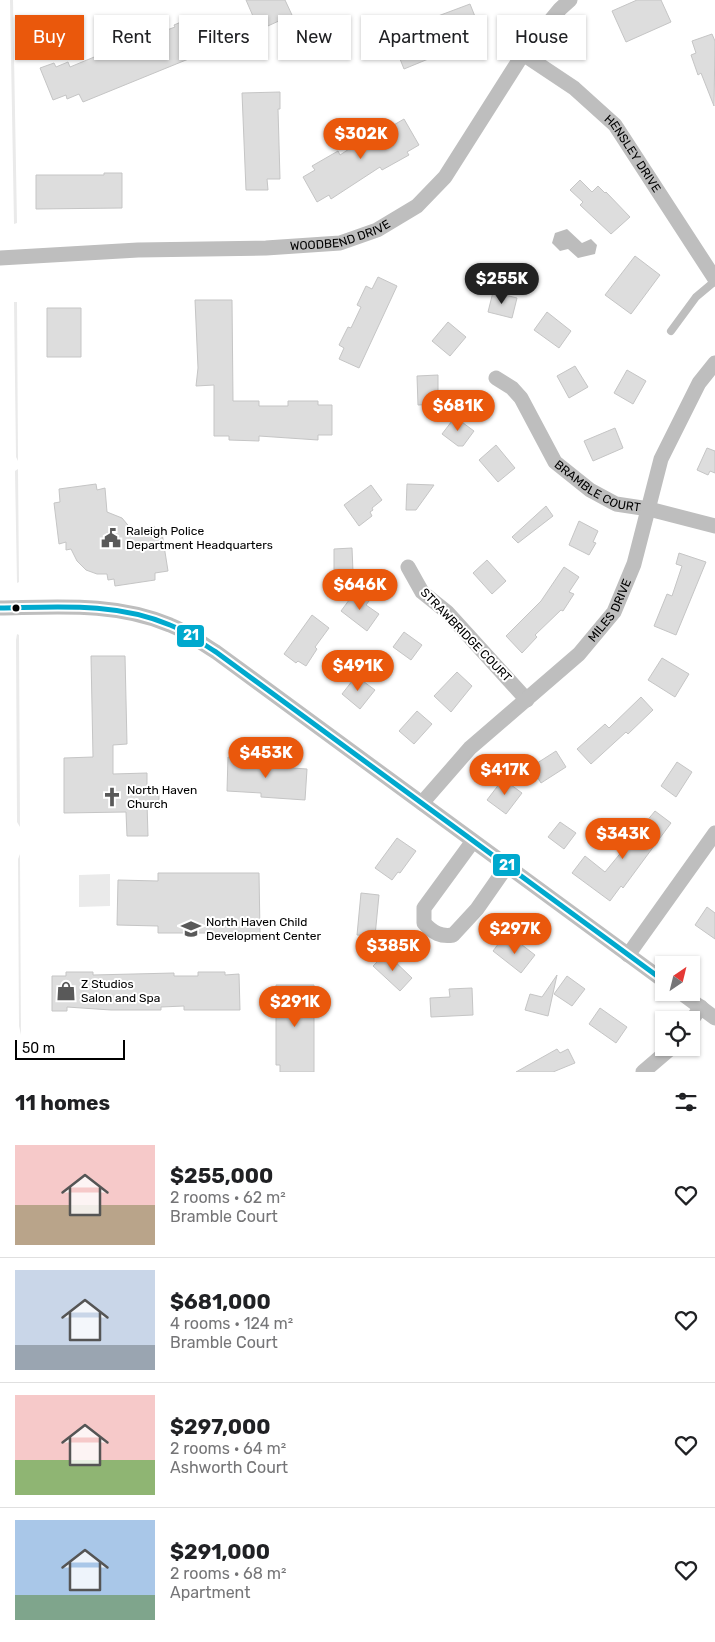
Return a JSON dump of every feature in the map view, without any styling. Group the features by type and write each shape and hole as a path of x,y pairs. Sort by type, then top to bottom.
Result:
{"street":[{"name":"WOODBEND DRIVE","path":"555,15 570,0"},
{"name":"WOODBEND DRIVE","path":"0,258 138,250 268,248 340,243 377,230 417,206 445,177 519,60"},
{"name":"HENSLEY DRIVE","path":"532,60 574,88 615,125 715,280"},
{"name":"MILES DRIVE","path":"422,803 470,748 579,654 614,612 634,564 661,459 699,383 715,363"},
{"name":"BRAMBLE COURT","path":"496,378 512,388 521,398 555,462 566,473 590,490 616,504 649,509 715,526"},
{"name":"STRAWBRIDGE COURT","path":"408,567 422,592 447,612 527,700"},
{"path":"0,608 103,607 136,612 172,625 216,652 655,974"},
{"path":"628,955 715,832"},
{"path":"473,841 424,908 424,923 430,929 443,937 453,936 477,909 508,866"},
{"path":"692,1001 715,1018"},
{"path":"697,1011 700,1007"},
{"path":"643,1072 662,1056"}],"lane":[{"path":"671,331 696,297 715,280"}],"shaded area":[{"path":"10,0 13,0 17,223 14,224"},
{"path":"567,229 582,243 591,239 597,245 595,254 578,258 568,249 560,251 552,243 555,233"},
{"path":"14,302 17,302 18,461 16,457"},
{"path":"18,469 19,582 17,583 15,471"},
{"path":"17,634 19,635 20,827 17,822"},
{"path":"20,854 21,1035 19,1026 18,859"},
{"path":"110,874 110,906 79,907 79,875"}],"building":[{"path":"246,0 285,0 292,15 278,15 278,21 268,26 268,15 252,15"},
{"path":"637,0 661,0 671,22 626,42 612,11"},
{"path":"470,4 474,15 441,15"},
{"path":"179,23 179,60 186,60 83,102 79,94 67,99 66,95 53,100 40,68 54,63 56,67 68,62 70,67 94,57 94,60 169,60 169,29 175,27 174,25"},
{"path":"712,34 715,41 714,106 701,73 698,75 691,55 696,53 692,41"},
{"path":"400,60 426,60 404,69"},
{"path":"280,92 280,109 278,109 280,179 267,179 268,190 246,190 242,93"},
{"path":"404,119 419,145 407,152 409,155 382,170 380,167 331,199 329,195 317,202 303,177 315,170 312,166 338,151 340,155 390,122 392,126"},
{"path":"104,173 122,173 122,208 36,209 36,175 104,175"},
{"path":"580,180 592,192 598,186 630,217 611,234 580,205 583,202 570,190"},
{"path":"635,256 660,275 631,314 605,295"},
{"path":"378,277 397,286 359,368 339,359 344,348 339,345 348,327 351,328 361,307 357,305 366,286 372,289"},
{"path":"493,292 517,298 512,318 488,312"},
{"path":"195,300 232,300 233,401 259,401 259,406 288,406 288,401 318,401 318,405 332,405 332,435 318,435 318,440 259,436 259,441 229,440 229,436 214,436 214,385 196,386 198,368"},
{"path":"47,308 81,308 81,357 47,357"},
{"path":"547,312 571,331 559,348 534,330"},
{"path":"448,322 466,337 450,356 432,341"},
{"path":"575,366 588,387 569,398 557,376"},
{"path":"627,370 646,381 633,404 614,393"},
{"path":"438,375 438,404 418,405 417,376"},
{"path":"455,417 474,431 463,446 458,446 442,434"},
{"path":"615,428 623,448 593,461 584,441"},
{"path":"496,445 515,468 498,482 479,460"},
{"path":"707,448 715,451 715,473 710,471 708,475 697,470"},
{"name":"Raleigh Police Department Headquarters","path":"96,484 97,490 105,488 107,512 122,518 132,530 155,527 156,534 162,533 168,571 155,573 155,580 115,586 114,579 108,580 107,574 97,574 86,570 77,561 71,549 66,550 66,542 59,544 54,503 60,502 59,489"},
{"path":"407,484 434,485 416,510 406,510"},
{"path":"371,485 382,500 372,508 373,510 370,512 372,516 359,526 344,505"},
{"path":"546,506 553,516 518,543 512,537"},
{"path":"579,521 598,531 593,542 596,543 589,555 569,545"},
{"path":"352,548 353,572 334,572 334,549"},
{"path":"679,553 706,562 676,635 654,626 667,594 672,596 682,566 676,564"},
{"path":"487,560 506,581 492,594 473,573"},
{"path":"564,567 579,577 569,592 574,594 563,611 561,610 535,635 537,637 522,653 506,636 541,601"},
{"path":"355,592 369,601 366,605 379,614 367,631 341,611"},
{"path":"312,615 329,628 315,647 317,649 306,666 298,661 296,663 284,654"},
{"path":"404,632 422,645 411,660 393,647"},
{"path":"91,656 125,656 127,744 113,745 113,774 147,773 147,792 159,791 159,803 147,803 148,836 127,836 126,812 64,813 64,758 93,757"},
{"path":"662,658 689,674 675,697 648,680"},
{"path":"457,672 472,686 451,712 434,696"},
{"path":"356,676 375,690 360,709 342,694"},
{"path":"641,697 653,710 628,734 626,732 591,764 577,749 605,724 609,728"},
{"path":"417,711 432,724 414,744 399,731"},
{"path":"556,751 566,767 541,783 531,767"},
{"path":"228,757 264,759 263,766 307,769 305,800 261,797 261,793 227,791"},
{"path":"677,762 692,772 676,797 661,786"},
{"path":"503,779 522,793 506,814 487,800"},
{"path":"655,811 671,823 623,888 621,886 610,901 572,873 585,856 605,872"},
{"path":"560,822 576,833 564,849 548,837"},
{"path":"397,838 416,851 400,873 398,872 392,880 375,868"},
{"path":"158,873 259,873 260,933 158,933 158,926 117,925 118,880 158,881"},
{"path":"361,893 379,895 375,936 357,935"},
{"path":"707,907 715,913 715,939 695,925"},
{"path":"502,939 512,947 517,941 535,955 521,973 493,951"},
{"path":"386,953 412,978 400,991 373,966"},
{"path":"66,972 93,972 93,975 174,973 174,976 198,976 198,972 225,972 225,975 239,974 240,1010 184,1010 184,1006 161,1007 161,1010 111,1010 67,1007 67,1011 52,1011 52,976 66,976"},
{"path":"557,975 548,1016 525,1010 530,994 542,997"},
{"path":"567,976 585,989 572,1006 554,994"},
{"path":"276,985 314,985 314,1072 280,1072 280,1065 276,1065"},
{"path":"472,988 473,1015 431,1017 430,998 450,997 449,989"},
{"path":"600,1008 627,1027 616,1043 589,1024"},
{"path":"557,1049 560,1053 568,1049 575,1063 553,1072 516,1072"}],"transit line":[{"name":"21","path":"0,608 65,607 108,609 129,612 182,630 216,652 655,974"}],"place":[{"name":"Raleigh Police Department Headquarters","path":"111,538"},
{"name":"North Haven Church","path":"112,797"},
{"name":"North Haven Child Development Center","path":"191,929"},
{"name":"Z Studios Salon and Spa","path":"66,991"}]}
